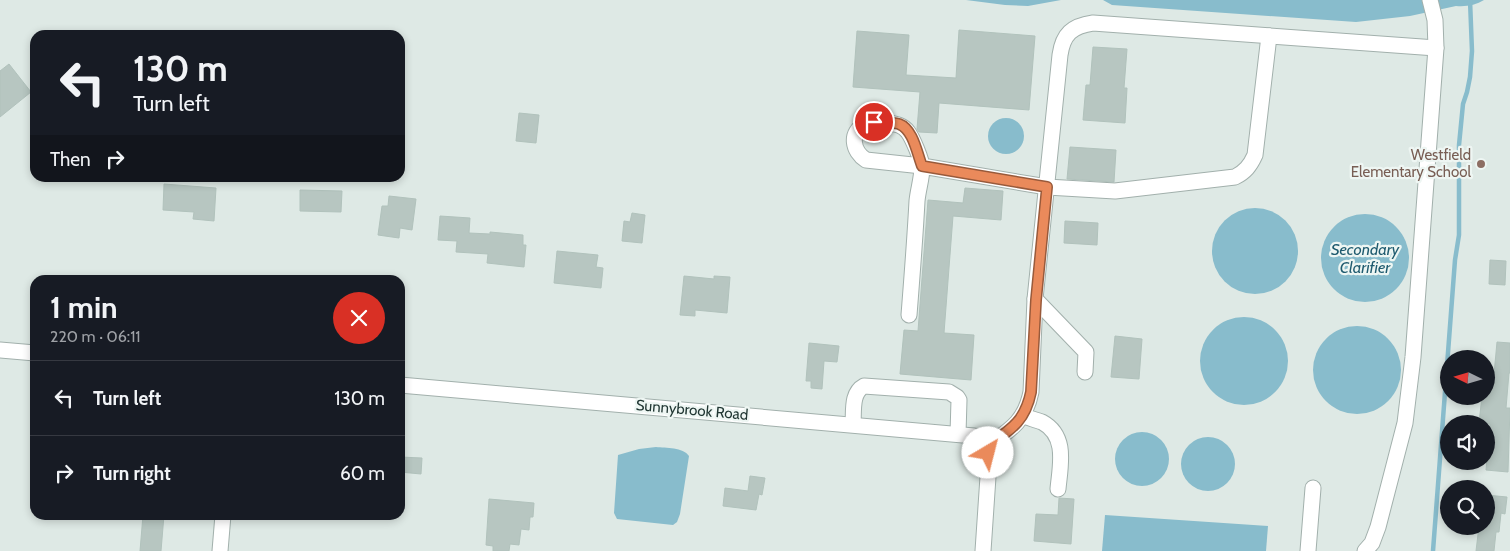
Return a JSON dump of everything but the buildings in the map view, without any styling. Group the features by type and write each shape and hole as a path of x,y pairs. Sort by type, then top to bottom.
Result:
{"street":[{"path":"1365,551 1372,543 1378,528 1394,472 1405,423 1414,356 1436,48 1430,0"},
{"path":"983,551 989,462 984,444 1015,427 1029,404 1031,392 1036,300 1047,187 1062,45 1066,36 1083,24 1093,23 1436,48"},
{"path":"909,315 922,166 1047,187 1115,191 1225,180 1235,177 1251,165 1255,155 1269,36"},
{"path":"1036,300 1086,352 1085,372"},
{"path":"0,350 30,353"},
{"name":"Sunnybrook Road","path":"405,385 958,434 974,436 984,444"},
{"path":"853,424 855,396 860,388 864,386 949,392 957,396 959,400 958,434"},
{"path":"1023,416 1041,422 1056,435 1060,444 1061,454 1058,490"},
{"path":"1308,551 1313,488"},
{"path":"220,551 223,520"}],"water":[{"path":"966,0 1061,0 1028,6"},
{"path":"1103,0 1484,0 1471,5 1456,6 1410,16 1356,22 1112,5"},
{"path":"1006,118 1018,124 1024,136 1018,148 1006,154 994,148 988,136 994,124"},
{"path":"1255,208 1271,211 1279,215 1291,227 1295,235 1298,251 1295,267 1291,275 1279,287 1271,291 1255,294 1239,291 1231,287 1219,275 1215,267 1212,251 1215,235 1219,227 1231,215 1239,211"},
{"name":"Secondary Clarifier","path":"1356,214 1374,214 1390,221 1402,233 1409,249 1409,267 1402,283 1390,295 1374,302 1356,302 1340,295 1328,283 1321,267 1321,249 1328,233 1340,221"},
{"path":"1244,317 1261,320 1275,330 1285,344 1288,361 1285,378 1275,392 1261,402 1244,405 1227,402 1213,392 1203,378 1200,361 1203,344 1213,330 1227,320"},
{"path":"1357,326 1374,329 1388,339 1398,353 1401,370 1398,387 1388,401 1374,411 1357,414 1340,411 1326,401 1316,387 1313,370 1316,353 1326,339 1340,329"},
{"path":"1142,432 1152,434 1161,440 1167,449 1169,459 1167,469 1161,478 1152,484 1142,486 1132,484 1123,478 1117,469 1115,459 1117,449 1123,440 1132,434"},
{"path":"1203,437 1213,437 1223,441 1231,449 1235,464 1231,479 1223,487 1213,491 1203,491 1193,487 1185,479 1181,469 1181,459 1185,449 1193,441"},
{"path":"656,447 679,449 689,456 680,514 677,522 673,525 617,519 614,513 618,455 639,449"},
{"path":"1105,515 1268,526 1266,551 1102,551"}],"waterway":[{"path":"1433,551 1455,260 1459,235 1459,145 1463,104 1470,77 1472,51 1470,0"}],"place":[{"name":"Westfield Elementary School","path":"1481,164"}],"route":[{"path":"874,122 898,124 908,130 922,166 1047,187 1036,300 1029,404 1015,427 986,447 988,453"}]}
